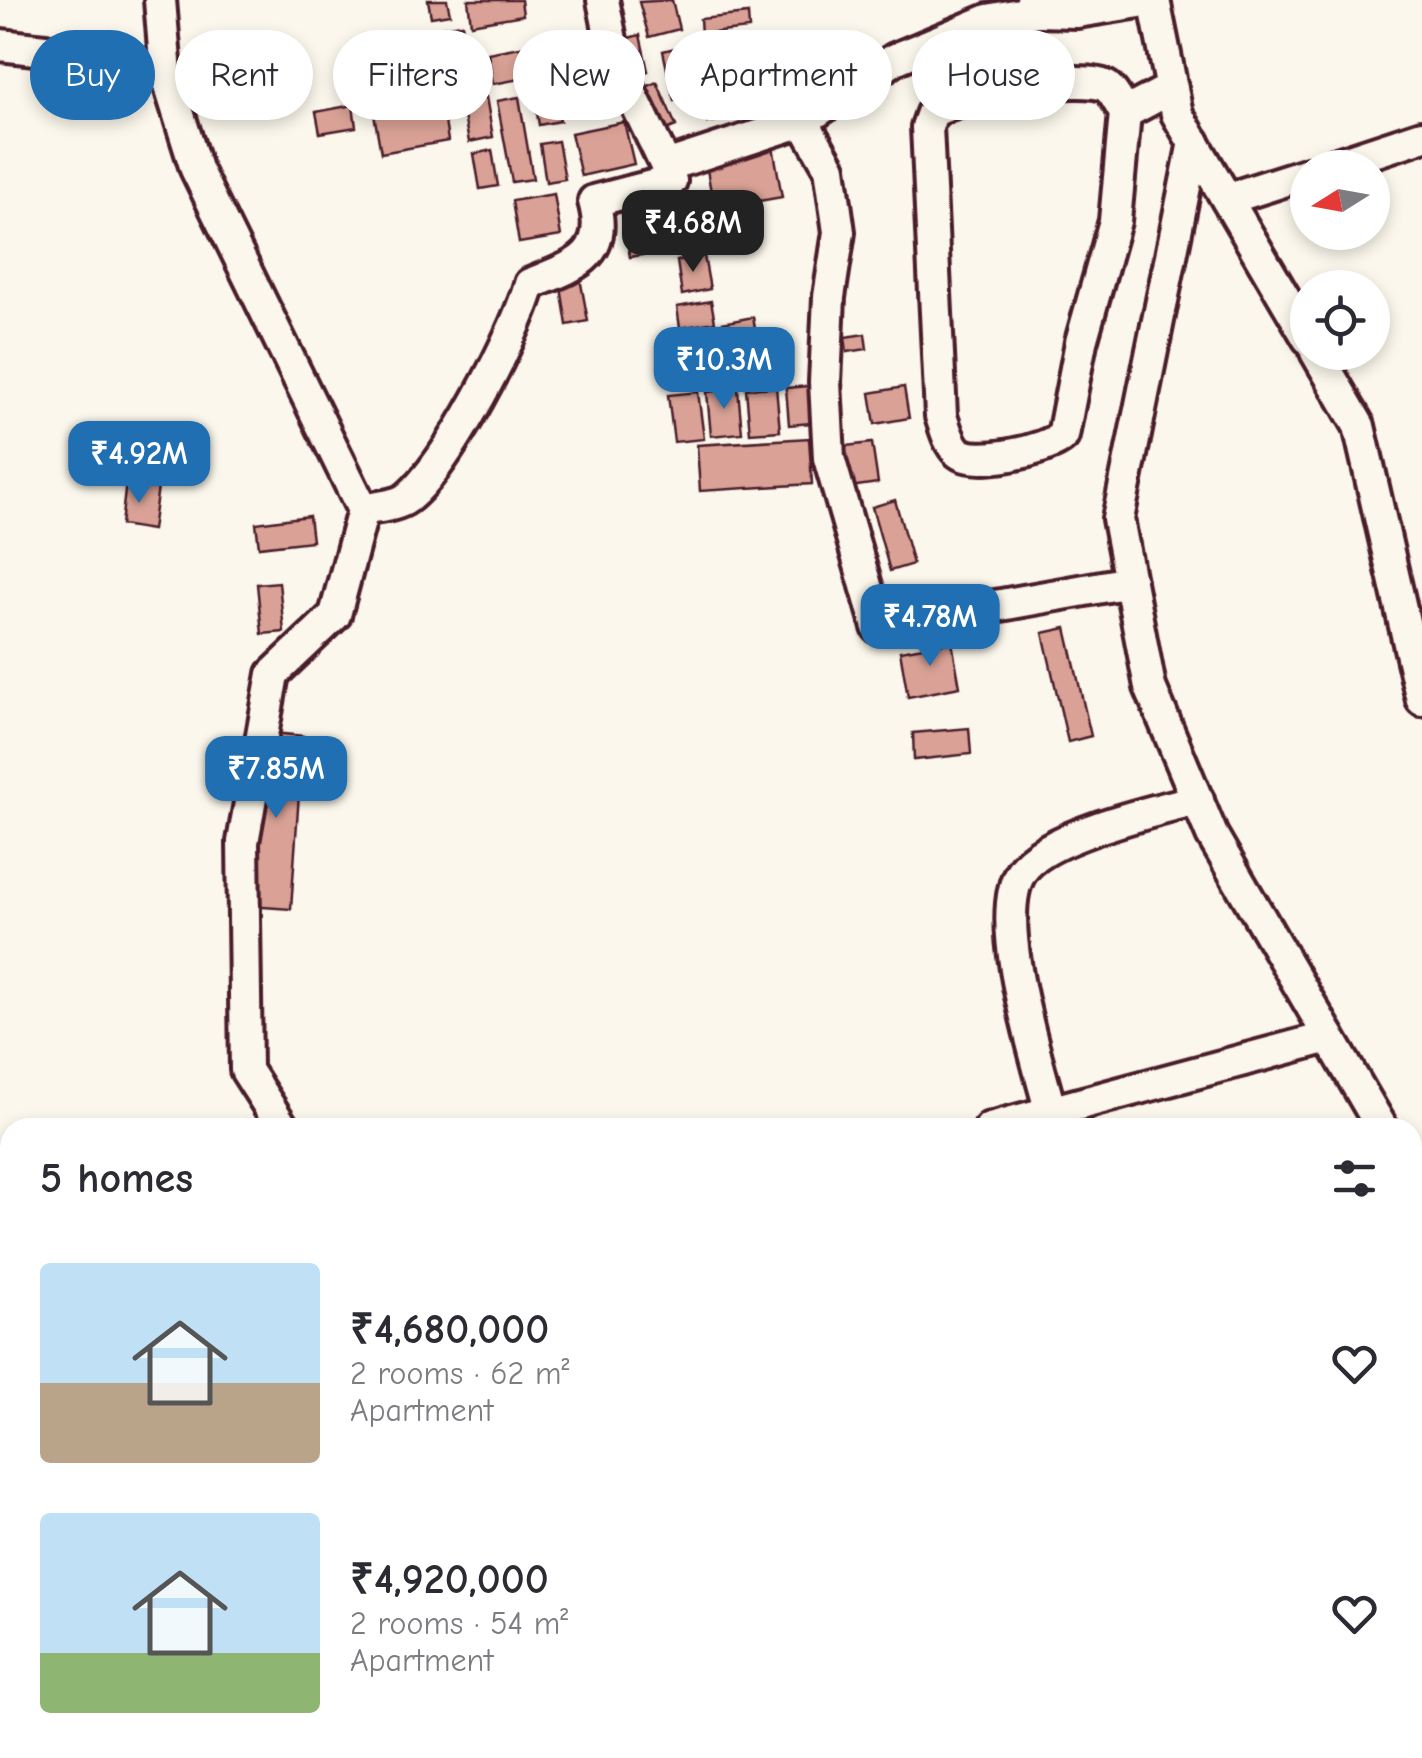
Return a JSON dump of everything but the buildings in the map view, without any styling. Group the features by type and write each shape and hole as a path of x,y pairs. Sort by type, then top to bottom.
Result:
{"street":[{"path":"160,0 166,74 196,170 363,510 335,615 272,674 243,842 246,1070 276,1118"},
{"path":"363,510 405,500 429,474 495,368 522,314 530,284 581,263 594,244 600,224 594,201 670,181 615,60 604,0"},
{"path":"666,166 803,121 896,59 988,20 1034,6 1077,12 1153,0 1177,114 1290,307"},
{"path":"0,45 80,54 166,74"},
{"path":"1088,82 1107,87 1125,112 1115,221 1081,342 1064,436 1038,450 972,459 959,453 941,416 927,127 932,113 941,106 1001,91 1088,82"},
{"path":"1125,112 1172,88"},
{"path":"803,121 830,168 839,232 829,297 825,382 829,458 878,627 1130,582"},
{"path":"1380,150 1422,136"},
{"path":"1194,142 1118,519 1150,686 1212,835 1376,1118"},
{"path":"1227,200 1290,179"},
{"path":"1326,370 1359,426 1422,700"},
{"path":"1053,1118 1009,935 1012,900 1022,872 1041,853 1130,816 1198,800"},
{"path":"1060,1118 1329,1037"}]}
